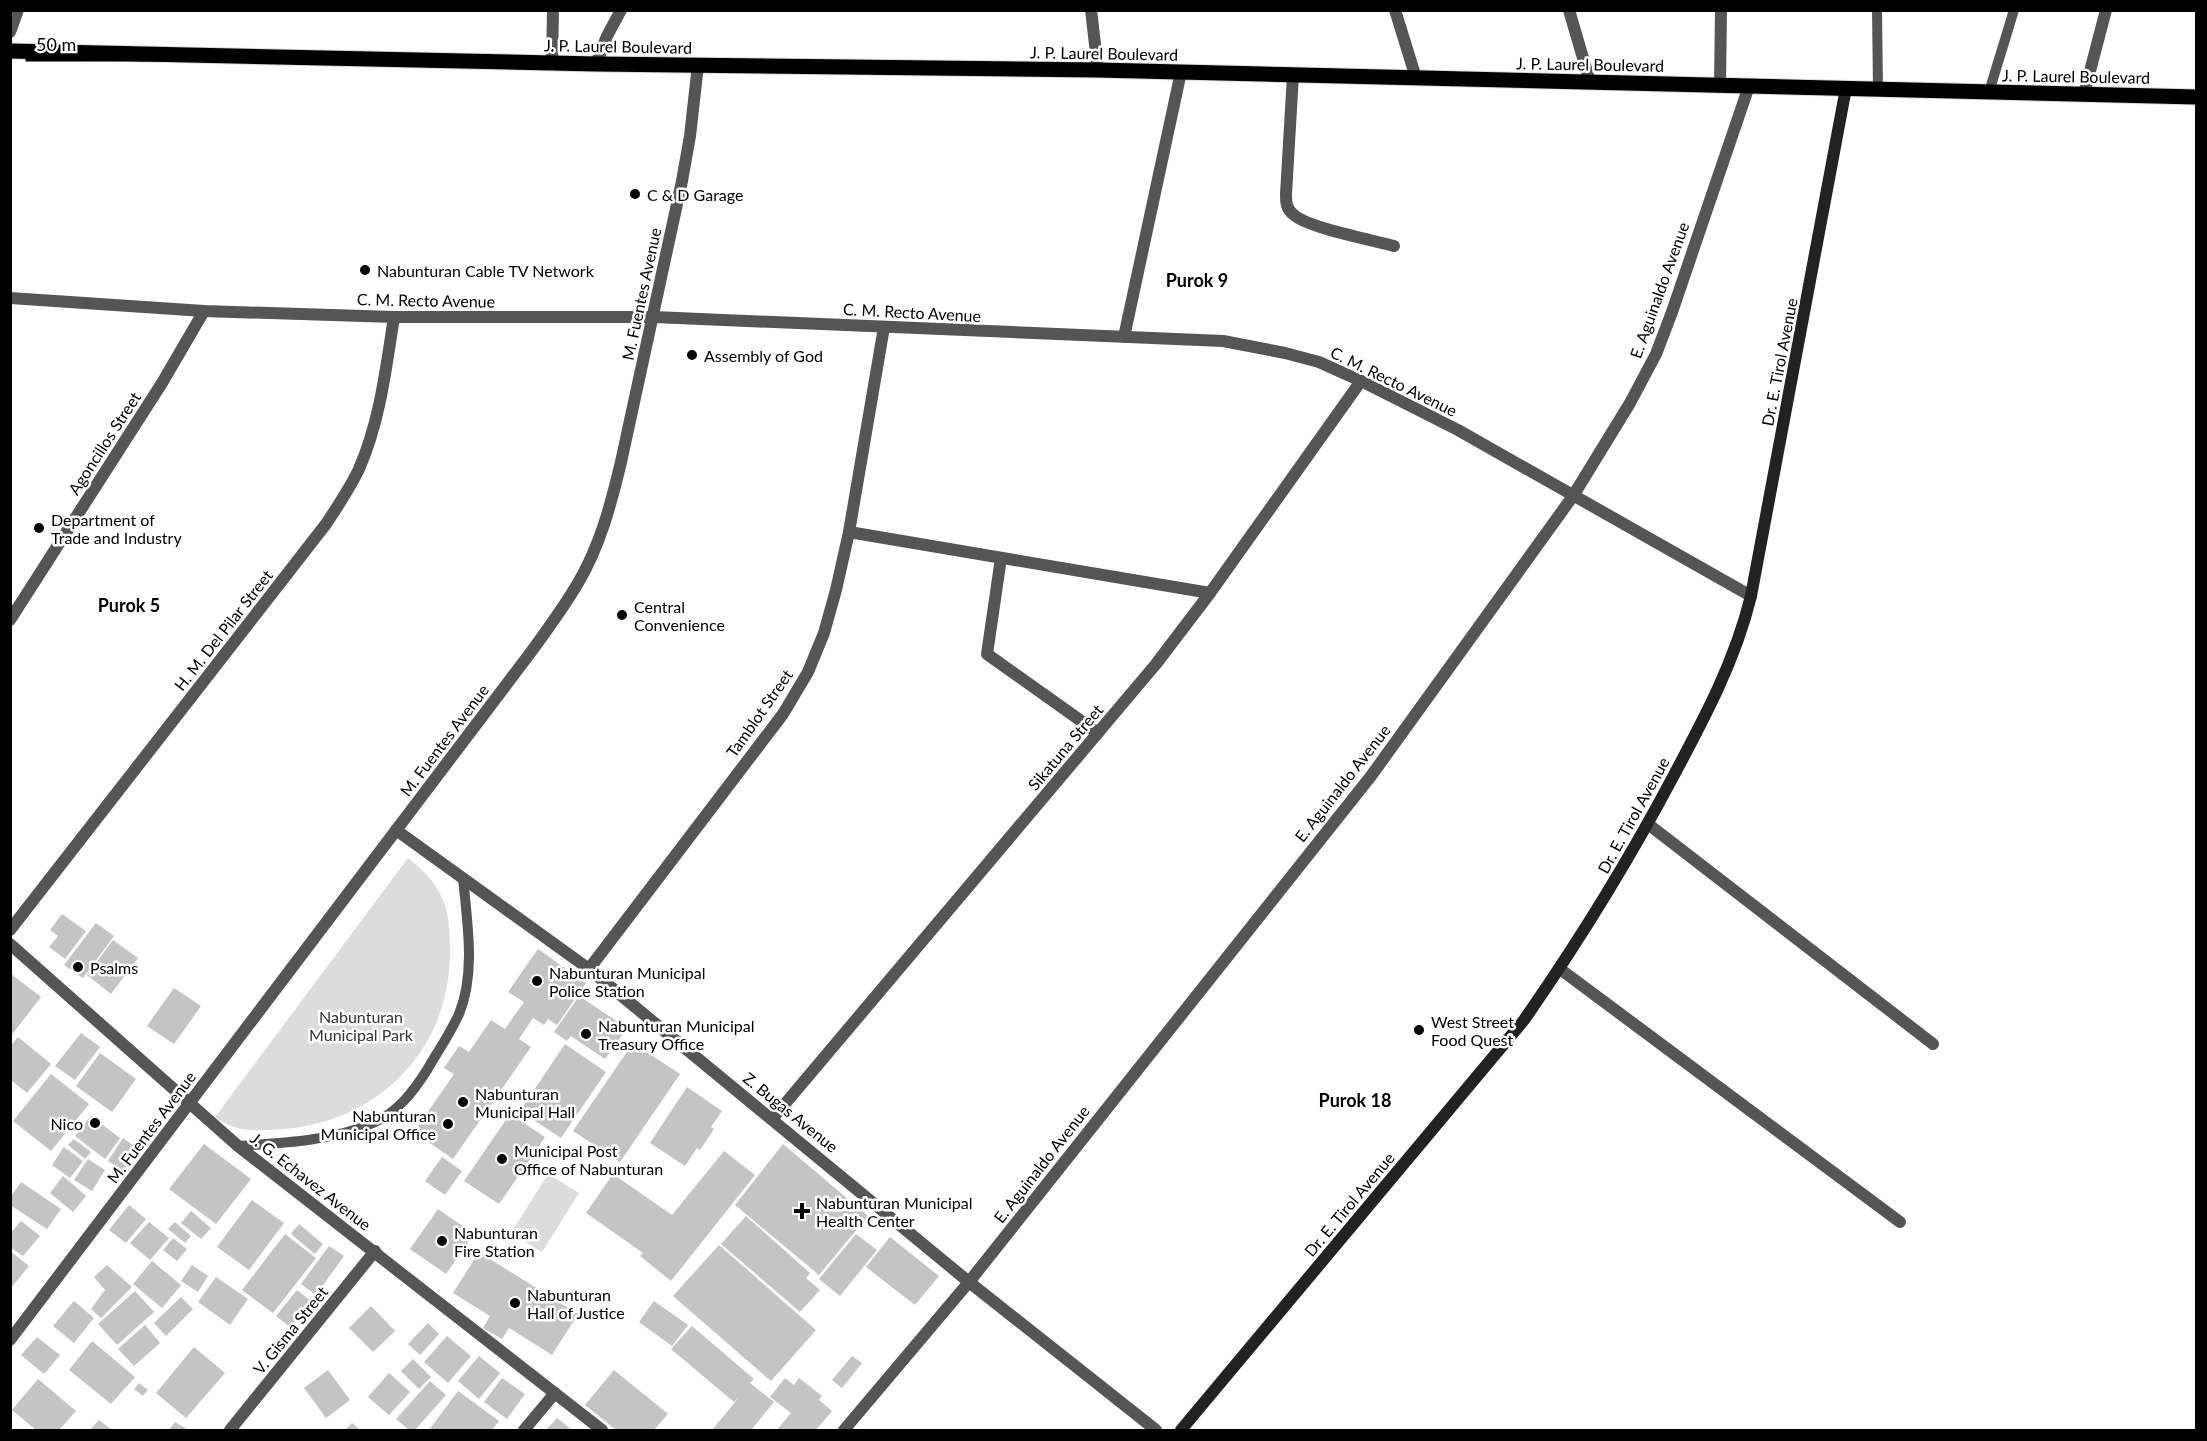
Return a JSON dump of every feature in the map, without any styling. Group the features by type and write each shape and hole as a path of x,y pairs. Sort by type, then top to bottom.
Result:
{"main road":[{"name":"J. P. Laurel Boulevard","path":"10,51 596,64 1098,70 2196,97"},
{"name":"Dr. E. Tirol Avenue","path":"1181,1431 1524,1020 1601,904 1648,824 1710,708 1743,630 1751,596 1846,88"}],"street":[{"path":"10,32 18,10"},
{"path":"552,63 553,10"},
{"path":"596,64 621,10"},
{"path":"1091,10 1098,70"},
{"path":"1395,10 1416,78"},
{"path":"1569,10 1590,82"},
{"path":"1720,85 1721,10"},
{"path":"2084,94 2106,10"},
{"name":"M. Fuentes Avenue","path":"12,1334 531,652 579,582 598,540 611,503 654,317 690,136 698,65"},
{"path":"1124,337 1181,72"},
{"path":"1293,75 1286,194 1288,210 1295,217 1309,223 1394,246"},
{"name":"E. Aguinaldo Avenue","path":"844,1431 969,1282 1371,776 1573,496 1630,403 1656,354 1749,86"},
{"name":"C. M. Recto Avenue","path":"10,298 204,312 394,317 654,317 1223,341 1285,352 1319,362 1361,381 1458,430 1751,596"},
{"name":"Agoncillos Street","path":"10,621 162,383 204,312"},
{"name":"H. M. Del Pilar Street","path":"10,930 344,498 359,468 379,407 394,317"},
{"name":"Tamblot Street","path":"589,969 783,714 808,672 824,633 849,532 884,327"},
{"name":"Sikatuna Street","path":"773,1118 1156,664 1210,593 1361,381"},
{"path":"849,532 1210,593"},
{"path":"1001,558 987,654 1098,734"},
{"path":"1648,824 1933,1044"},
{"name":"Z. Bugas Avenue","path":"396,830 589,969 773,1118 969,1282 1156,1431"},
{"name":"J. G. Echavez Avenue","path":"10,944 238,1146 602,1431"},
{"path":"1560,969 1900,1222"},
{"name":"V. Gisma Street","path":"230,1431 375,1251"},
{"path":"524,1431 555,1393"}],"lane":[{"path":"1877,10 1878,89"},
{"path":"1989,92 2014,10"},
{"path":"238,1146 316,1139 349,1131 374,1122 395,1110 412,1093 450,1032 465,992 467,927 463,878"}],"green space":[{"name":"Nabunturan Municipal Park","path":"408,858 430,878 437,888 446,910 450,936 447,987 438,1019 423,1049 403,1074 379,1095 350,1112 319,1123 284,1129 257,1130 231,1126 215,1117"},
{"path":"548,1174 579,1193 542,1252 511,1233"}],"building":[{"path":"62,914 86,931 65,959 49,947 58,936 50,930"},
{"path":"96,923 114,936 83,978 64,965"},
{"path":"113,940 138,958 111,994 87,975"},
{"name":"Nabunturan Municipal Hall","path":"538,949 586,983 557,1025 548,1019 544,1025 533,1018 519,1039 531,1047 453,1159 414,1132 454,1074 444,1068 459,1046 469,1052 491,1020 505,1029 524,1002 508,992"},
{"path":"10,973 41,997 10,1037"},
{"path":"174,988 201,1006 174,1044 147,1026"},
{"path":"579,996 627,1028 605,1059 571,1036 567,1041 554,1032"},
{"path":"81,1033 100,1047 75,1080 55,1066"},
{"path":"18,1037 51,1064 27,1093 10,1079 10,1047"},
{"path":"633,1043 680,1074 620,1162 573,1131"},
{"path":"565,1044 606,1072 561,1138 520,1111"},
{"path":"100,1053 136,1079 112,1112 76,1086"},
{"path":"51,1074 89,1104 51,1151 13,1121"},
{"path":"687,1087 722,1111 711,1127 714,1129 700,1150 697,1148 685,1166 650,1143"},
{"path":"510,1114 545,1137 499,1204 464,1181"},
{"path":"91,1116 120,1138 105,1159 75,1136"},
{"path":"123,1138 138,1149 123,1171 108,1161"},
{"path":"74,1139 91,1152 85,1159 68,1145"},
{"path":"204,1144 251,1179 216,1224 169,1189"},
{"name":"Nabunturan Municipal Health Center","path":"783,1144 868,1216 819,1275 735,1205"},
{"path":"64,1147 83,1161 70,1178 52,1165"},
{"path":"724,1151 755,1175 671,1281 640,1256 643,1253 586,1213 613,1174 672,1215"},
{"path":"442,1157 462,1171 445,1195 425,1181"},
{"path":"88,1159 105,1170 92,1191 74,1180"},
{"path":"63,1176 86,1196 73,1212 50,1193"},
{"path":"21,1182 61,1209 47,1229 10,1205 10,1198"},
{"path":"252,1200 284,1223 249,1270 217,1247"},
{"path":"129,1205 146,1219 126,1243 109,1230"},
{"name":"Nabunturan Fire Station","path":"438,1209 474,1234 446,1274 410,1249"},
{"path":"191,1211 211,1228 201,1239 181,1223"},
{"path":"746,1216 810,1273 806,1278 820,1290 800,1312 721,1244"},
{"path":"21,1221 40,1236 23,1256 10,1247 10,1234"},
{"path":"149,1222 169,1238 150,1260 130,1243"},
{"path":"175,1222 191,1236 185,1243 168,1229"},
{"path":"299,1224 323,1244 315,1254 291,1234"},
{"path":"285,1234 316,1258 273,1313 242,1290"},
{"path":"856,1234 877,1250 840,1296 819,1279"},
{"path":"890,1237 939,1276 915,1305 866,1267"},
{"path":"173,1238 187,1249 177,1261 163,1250"},
{"path":"719,1245 816,1330 771,1381 673,1296"},
{"path":"329,1246 344,1256 316,1295 301,1284"},
{"path":"10,1251 29,1266 10,1289"},
{"name":"Nabunturan Hall of Justice","path":"479,1252 578,1314 552,1355 509,1328 502,1339 483,1328 490,1316 453,1293"},
{"path":"152,1261 181,1285 162,1308 133,1284"},
{"path":"107,1265 132,1287 101,1318 91,1309 105,1290 94,1277"},
{"path":"192,1265 208,1276 198,1292 181,1281"},
{"path":"216,1277 248,1299 230,1325 198,1302"},
{"path":"297,1290 311,1301 290,1327 276,1316"},
{"path":"135,1291 154,1312 117,1345 98,1324"},
{"path":"181,1297 193,1309 166,1336 154,1323"},
{"path":"74,1301 94,1318 74,1343 53,1326"},
{"path":"654,1301 688,1325 672,1346 639,1322"},
{"path":"371,1306 395,1331 373,1352 349,1328"},
{"path":"428,1323 439,1334 420,1355 408,1344"},
{"path":"145,1325 160,1343 134,1366 118,1349"},
{"path":"692,1326 754,1379 750,1383 774,1402 751,1430 712,1430 740,1396 734,1402 671,1349"},
{"path":"447,1336 471,1356 448,1383 424,1362"},
{"path":"37,1337 60,1355 44,1374 21,1355"},
{"path":"92,1341 135,1377 111,1404 69,1370"},
{"path":"194,1347 225,1373 186,1418 156,1393"},
{"path":"479,1356 500,1373 479,1399 458,1381"},
{"path":"852,1356 862,1363 842,1388 832,1380"},
{"path":"413,1359 431,1377 419,1389 401,1371"},
{"path":"328,1370 350,1400 326,1418 304,1388"},
{"path":"614,1370 668,1414 654,1430 616,1430 585,1405"},
{"path":"389,1373 410,1392 389,1415 368,1397"},
{"path":"502,1378 525,1394 507,1419 484,1402"},
{"path":"785,1378 794,1385 799,1378 822,1396 819,1400 832,1411 816,1430 777,1430 791,1413 770,1397"},
{"path":"38,1379 76,1411 59,1430 36,1430 12,1410"},
{"path":"430,1381 446,1395 415,1430 409,1430 396,1419"},
{"path":"139,1383 148,1390 143,1396 134,1389"},
{"path":"458,1391 499,1421 492,1430 429,1430"},
{"path":"557,1418 572,1430 546,1430"},
{"path":"99,1420 112,1430 90,1430"},
{"path":"175,1422 189,1430 169,1430"},
{"path":"352,1423 360,1430 345,1430"}],"place":[{"name":"C & D Garage","path":"635,194"},
{"name":"Nabunturan Cable TV Network","path":"365,270"},
{"name":"Assembly of God","path":"692,355"},
{"name":"Department of Trade and Industry","path":"39,528"},
{"name":"Central Convenience","path":"622,615"},
{"name":"Psalms","path":"78,967"},
{"name":"Nabunturan Municipal Police Station","path":"537,981"},
{"name":"West Street Food Quest","path":"1419,1030"},
{"name":"Nabunturan Municipal Treasury Office","path":"586,1034"},
{"name":"Nabunturan Municipal Hall","path":"463,1102"},
{"name":"Nico","path":"95,1123"},
{"name":"Nabunturan Municipal Office","path":"448,1124"},
{"name":"Municipal Post Office of Nabunturan","path":"502,1159"},
{"name":"Nabunturan Municipal Health Center","path":"802,1211"},
{"name":"Nabunturan Fire Station","path":"442,1241"},
{"name":"Nabunturan Hall of Justice","path":"515,1303"}],"district":[{"name":"Purok 9","path":"1197,280"},
{"name":"Purok 5","path":"129,605"},
{"name":"Purok 18","path":"1355,1100"}]}
